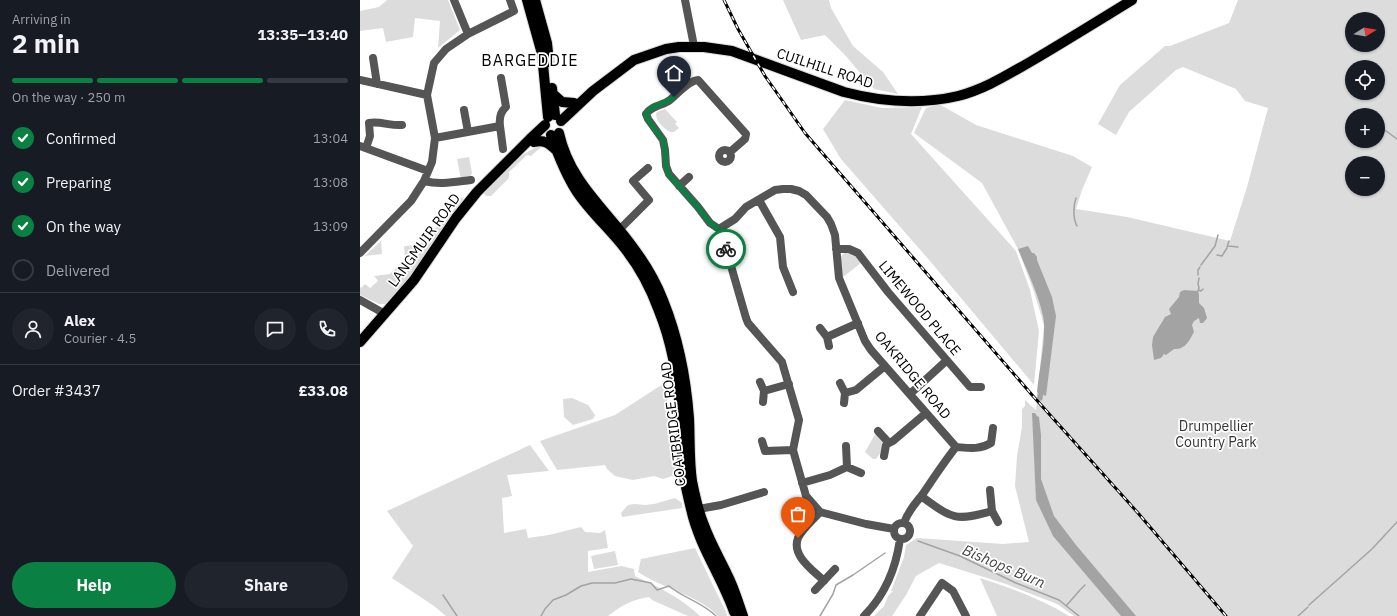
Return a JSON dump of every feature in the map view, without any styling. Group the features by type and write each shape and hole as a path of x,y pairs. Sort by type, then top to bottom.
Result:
{"main road":[{"name":"COATBRIDGE ROAD","path":"527,0 542,54 557,151 578,194 626,250 650,290 660,312 673,360 677,382 683,469 695,510 734,591 743,616"},
{"name":"COATBRIDGE ROAD","path":"535,0 547,43 553,94 553,124 568,160 578,179 635,249 650,273 665,304 674,333 686,388 689,419 690,460 698,530 724,585 736,616"},
{"name":"CUILHILL ROAD","path":"593,91 634,60 666,49 694,46 732,51 844,92 862,97 900,102 926,101 959,95 993,83 1083,31 1127,1"},
{"path":"553,124 593,91"},
{"path":"553,124 574,103 593,91"},
{"path":"553,94 562,102 574,103"},
{"name":"LANGMUIR ROAD","path":"513,156 534,142 553,124"},
{"name":"LANGMUIR ROAD","path":"360,342 414,280 456,218 477,192 530,138 553,124"},
{"path":"534,142 546,142 557,151"}],"street":[{"path":"454,0 468,34"},
{"path":"360,253 411,201 424,181 432,162 435,138 427,94 434,63 446,49 468,34 514,11 510,0"},
{"path":"685,0 694,46"},
{"path":"373,58 377,84"},
{"path":"501,78 506,107 502,110 499,118 503,149"},
{"path":"360,80 427,94"},
{"path":"730,152 745,139 746,134 701,82 695,80 692,81 669,101 654,106 646,114 663,140 667,170 672,179 698,207 710,223 721,231 748,323 782,362 799,420 793,450 806,496 820,512 866,524 894,529"},
{"path":"464,110 468,132"},
{"path":"402,125 376,122 369,123 370,136 363,147 428,171"},
{"path":"435,138 500,126"},
{"path":"619,230 649,200 633,181 648,168"},
{"path":"679,186 688,178"},
{"path":"424,181 433,184 444,184 470,180"},
{"name":"OAKRIDGE ROAD","path":"719,229 735,219 746,207 771,192 782,189 791,189 803,193 827,217 831,224 835,236 840,278 868,345 956,447"},
{"path":"759,200 780,237 783,267 794,292"},
{"name":"LIMEWOOD PLACE","path":"836,249 849,249 858,253 888,292 946,361 970,387 981,387"},
{"path":"360,301 385,314"},
{"path":"827,336 858,323"},
{"path":"820,328 827,336 829,346"},
{"path":"910,394 946,361"},
{"path":"844,393 856,390 886,366"},
{"path":"760,382 764,391 763,402"},
{"path":"764,391 789,384"},
{"path":"840,384 844,393 844,403"},
{"path":"884,456 886,445 898,438 926,413"},
{"path":"904,523 907,514 914,503 921,496 956,447 992,447 993,428"},
{"path":"878,431 889,442"},
{"path":"762,441 765,451 764,460"},
{"path":"846,446 847,467"},
{"path":"765,451 793,450"},
{"path":"802,483 830,475 847,467 861,473"},
{"path":"990,490 992,511 998,522"},
{"path":"695,510 721,505 764,492"},
{"path":"921,496 942,511 956,516 970,517 992,511"},
{"path":"820,512 798,538 797,548 802,560 824,581"},
{"path":"904,523 908,526 910,532 906,538 900,539 895,535 894,529 898,524 904,523"},
{"path":"864,616 877,601 888,581 898,556 900,539"},
{"path":"815,590 835,569"},
{"path":"920,616 942,584 953,591 966,616"}],"green space":[{"path":"387,0 448,0 460,30 438,48 440,21 415,18 413,37 386,42 383,28 360,31 360,11 379,7"},
{"path":"783,0 829,0 831,8 853,46 883,72 898,94 874,89 845,55 825,35 801,40"},
{"name":"Drumpellier Country Park","path":"1238,0 1397,0 1397,616 1074,616 1057,604 1006,584 939,563 916,576 906,595 892,616 874,616 884,606 888,596 893,591 891,591 904,557 906,545 917,538 1003,544 1029,542 1015,486 1017,456 1022,427 1022,409 1025,406 1025,400 1036,410 1044,325 1033,289 1018,249 982,183 914,133 926,108 939,104 976,125 1073,156 1092,167 1076,209 1127,217 1230,241 1247,187 1268,108 1245,101 1236,89 1183,67 1176,70 1129,112 1116,135 1098,124 1120,85 1165,46 1170,46 1229,23"},
{"path":"845,100 882,108 922,107 911,134 1016,251 1030,290 1039,331 1034,385 930,261 841,159 823,129"},
{"path":"665,109 677,122 675,124 679,128 674,132 670,132 657,120 657,112"},
{"path":"540,146 541,147 531,156 527,155 509,172 509,178 491,196 486,196 483,192 509,166 524,154"},
{"path":"469,157 472,173 470,177 461,179 457,159"},
{"path":"462,197 463,200 419,265 406,283 386,304 379,304 360,295 360,287 361,288 365,284 370,288 378,281 374,276 390,274 405,259 404,246 419,245 456,207 456,202"},
{"path":"381,241 382,254 365,256"},
{"path":"845,252 856,256 861,263 843,277 840,258"},
{"path":"666,382 671,456 676,468 675,475 663,479 654,476 633,480 615,476 607,469 605,465 557,470 540,441 615,415"},
{"path":"572,398 588,405 595,415 593,419 573,425 564,417 563,399"},
{"path":"877,433 883,440 881,452 876,459 873,459 865,452"},
{"path":"530,445 549,471 507,475 512,496 502,498 504,533 526,529 528,538 549,535 581,527 585,532 600,533 605,530 608,548 588,551 588,572 621,566 634,569 635,576 669,593 700,616 688,616 652,600 649,597 638,599 627,604 608,616 446,616 434,606 392,578 413,546 387,511"},
{"path":"675,498 682,503 682,508 622,517 621,513 628,505 654,504"},
{"path":"695,548 727,616 718,616 710,608 700,602 638,572 641,559"},
{"path":"615,551 618,565 594,569 591,556"},
{"path":"980,578 1026,594 1069,616 997,616"}],"shaded area":[{"path":"1028,246 1032,253 1034,253 1037,257 1052,297 1056,316 1046,396 1037,392 1044,333 1043,316 1035,290 1018,249"},
{"path":"1184,290 1198,291 1199,303 1204,308 1207,318 1203,323 1200,323 1199,318 1194,321 1192,325 1194,332 1184,346 1174,349 1166,355 1164,354 1161,358 1154,360 1152,345 1153,337 1165,317 1171,314 1169,309 1179,297 1180,292"},
{"path":"1032,413 1035,413 1039,417 1041,435 1041,479 1054,516 1076,545 1136,616 1121,616 1053,536 1036,500"}],"waterway":[{"path":"1385,130 1397,139"},
{"path":"1076,198 1074,212 1077,226"},
{"path":"1201,265 1215,246 1218,235"},
{"path":"1227,247 1229,241"},
{"path":"1228,246 1238,247"},
{"path":"1217,255 1222,256 1227,248"},
{"path":"1198,275 1198,270 1200,267"},
{"path":"1198,291 1199,278"},
{"path":"1198,290 1201,291 1203,289"},
{"path":"1040,398 1041,387"},
{"path":"1309,605 1372,549 1397,522"},
{"name":"Bishops Burn","path":"918,541 960,556 1016,583 1059,600 1079,616"},
{"name":"Bishops Burn","path":"820,616 833,594 836,585 885,553"},
{"name":"Bishops Burn","path":"541,616 553,600 566,595 581,586 592,583 615,583 631,579 651,583 657,590 669,586 680,594 705,607 716,616"},
{"path":"1081,589 1085,585"},
{"path":"1066,606 1080,590"},
{"path":"443,595 457,616"},
{"path":"1298,616 1308,607"}],"railway":[{"path":"724,0 738,29 765,76 805,133 1033,396 1138,513 1226,616"}],"way so far":[{"path":"726,249 748,323 782,362 799,420 793,450 806,496 820,512 798,538"}],"district":[{"name":"BARGEDDIE","path":"530,60"}],"route":[{"path":"674,97 665,103 654,106 648,110 646,117 660,134 665,145 668,174 698,207 710,223 721,231 726,249"}]}
